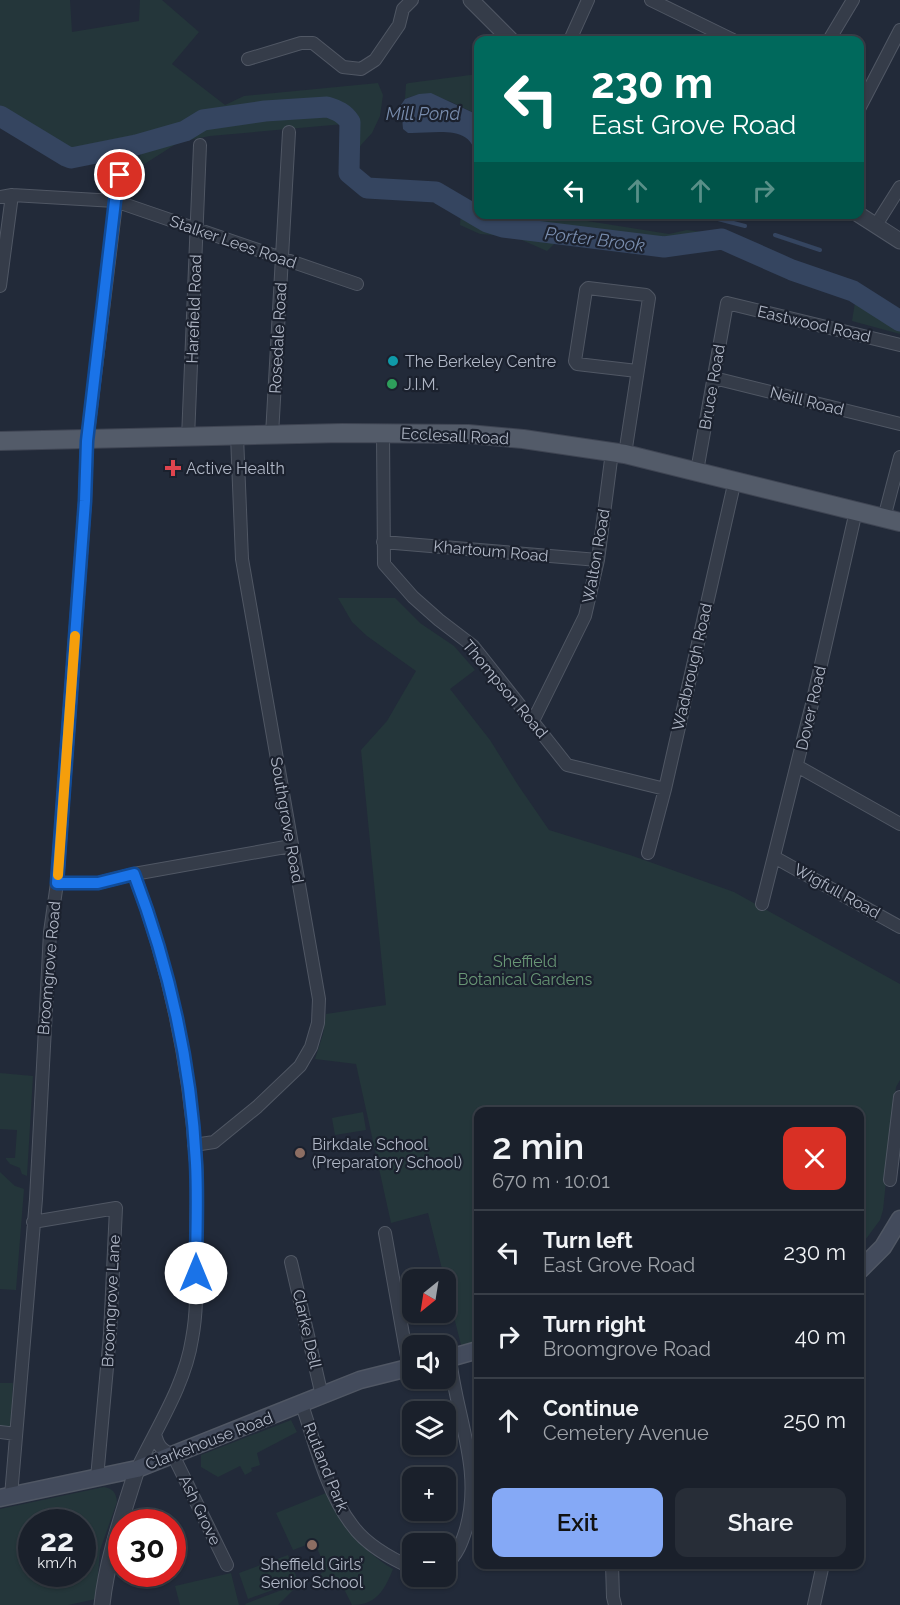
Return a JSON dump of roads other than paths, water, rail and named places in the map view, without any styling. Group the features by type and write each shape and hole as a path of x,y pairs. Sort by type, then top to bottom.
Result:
{"main road":[{"name":"Ecclesall Road","path":"0,441 87,441 383,433 468,434 523,439 619,453 892,520"},
{"path":"864,1266 883,1247 900,1219"},
{"path":"456,1357 474,1351"},
{"name":"Clarkehouse Road","path":"5,1497 137,1469 360,1380 402,1370"}],"street":[{"path":"248,59 301,43 313,44 343,67 361,69 375,60 399,25 403,9 412,0"},
{"path":"471,0 507,36"},
{"path":"572,36 588,0"},
{"path":"651,0 721,36"},
{"path":"831,36 853,0"},
{"path":"864,99 900,30"},
{"name":"Rosedale Road","path":"272,435 289,132"},
{"name":"Harefield Road","path":"188,438 200,145"},
{"name":"Broomgrove Road","path":"5,1497 16,1434 33,1222 50,944 57,883 87,441 115,201 122,163"},
{"path":"876,225 900,187"},
{"path":"0,286 6,196"},
{"name":"Stalker Lees Road","path":"6,196 115,201 357,285"},
{"path":"864,218 900,241"},
{"name":"Walton Road","path":"533,721 585,616 638,371 649,298 646,295 588,288 574,361 576,364 638,371"},
{"name":"Eastwood Road","path":"727,303 900,345"},
{"name":"Bruce Road","path":"697,471 727,303"},
{"name":"Neill Road","path":"714,378 900,424"},
{"name":"Thompson Road","path":"383,433 384,564 394,578 439,621 473,646 567,765 664,789"},
{"name":"Southgrove Road","path":"194,1145 214,1142 257,1107 300,1066 310,1047 318,1023 319,999 242,559 237,436"},
{"path":"892,520 900,457"},
{"name":"Wadbrough Road","path":"648,853 735,480"},
{"name":"Dover Road","path":"762,904 797,766 856,511"},
{"name":"Khartoum Road","path":"383,542 598,560"},
{"path":"797,766 900,824"},
{"path":"57,883 98,883 134,874 291,846"},
{"name":"Wigfull Road","path":"774,856 900,927"},
{"path":"102,1605 114,1540 137,1469 156,1434 184,1369 192,1339 196,1297 196,1163 183,1053 164,962 151,917 134,874"},
{"path":"890,1180 900,1097"},
{"name":"Broomgrove Lane","path":"33,1222 116,1208 110,1334 97,1478"},
{"path":"385,1233 405,1335"},
{"name":"Clarke Dell","path":"291,1262 322,1396"},
{"path":"455,1389 467,1438 473,1483 471,1511 456,1554"},
{"name":"Rutland Park","path":"302,1404 338,1503 352,1527 382,1553 402,1563"},
{"path":"0,1432 16,1434"},
{"name":"Ash Grove","path":"156,1434 163,1451 173,1455 227,1565"},
{"path":"612,1569 615,1605"},
{"path":"814,1605 822,1569"}],"water":[{"name":"Mill Pond","path":"431,93 474,113 474,150 470,141 453,133 408,133 403,129 401,105 405,99"},
{"path":"355,174 369,185 395,185 396,193 361,192 346,178"}],"waterway":[{"name":"Porter Brook","path":"0,116 71,158 136,145 185,131 203,120 265,111 327,107 340,112 350,122 349,173 367,188 436,192 474,214"},
{"name":"Porter Brook","path":"482,219 503,227 664,247 722,239 792,270 853,291 900,321"},
{"path":"718,219 745,226"},
{"path":"775,235 820,250"}],"place":[{"name":"The Berkeley Centre","path":"393,361"},
{"name":"J.I.M.","path":"392,384"},
{"name":"Active Health","path":"173,468"},
{"name":"Birkdale School (Preparatory School)","path":"300,1153"},
{"name":"Sheffield Girls’ Senior School","path":"312,1545"}],"park label":[{"name":"Sheffield Botanical Gardens","path":"525,970"}]}
